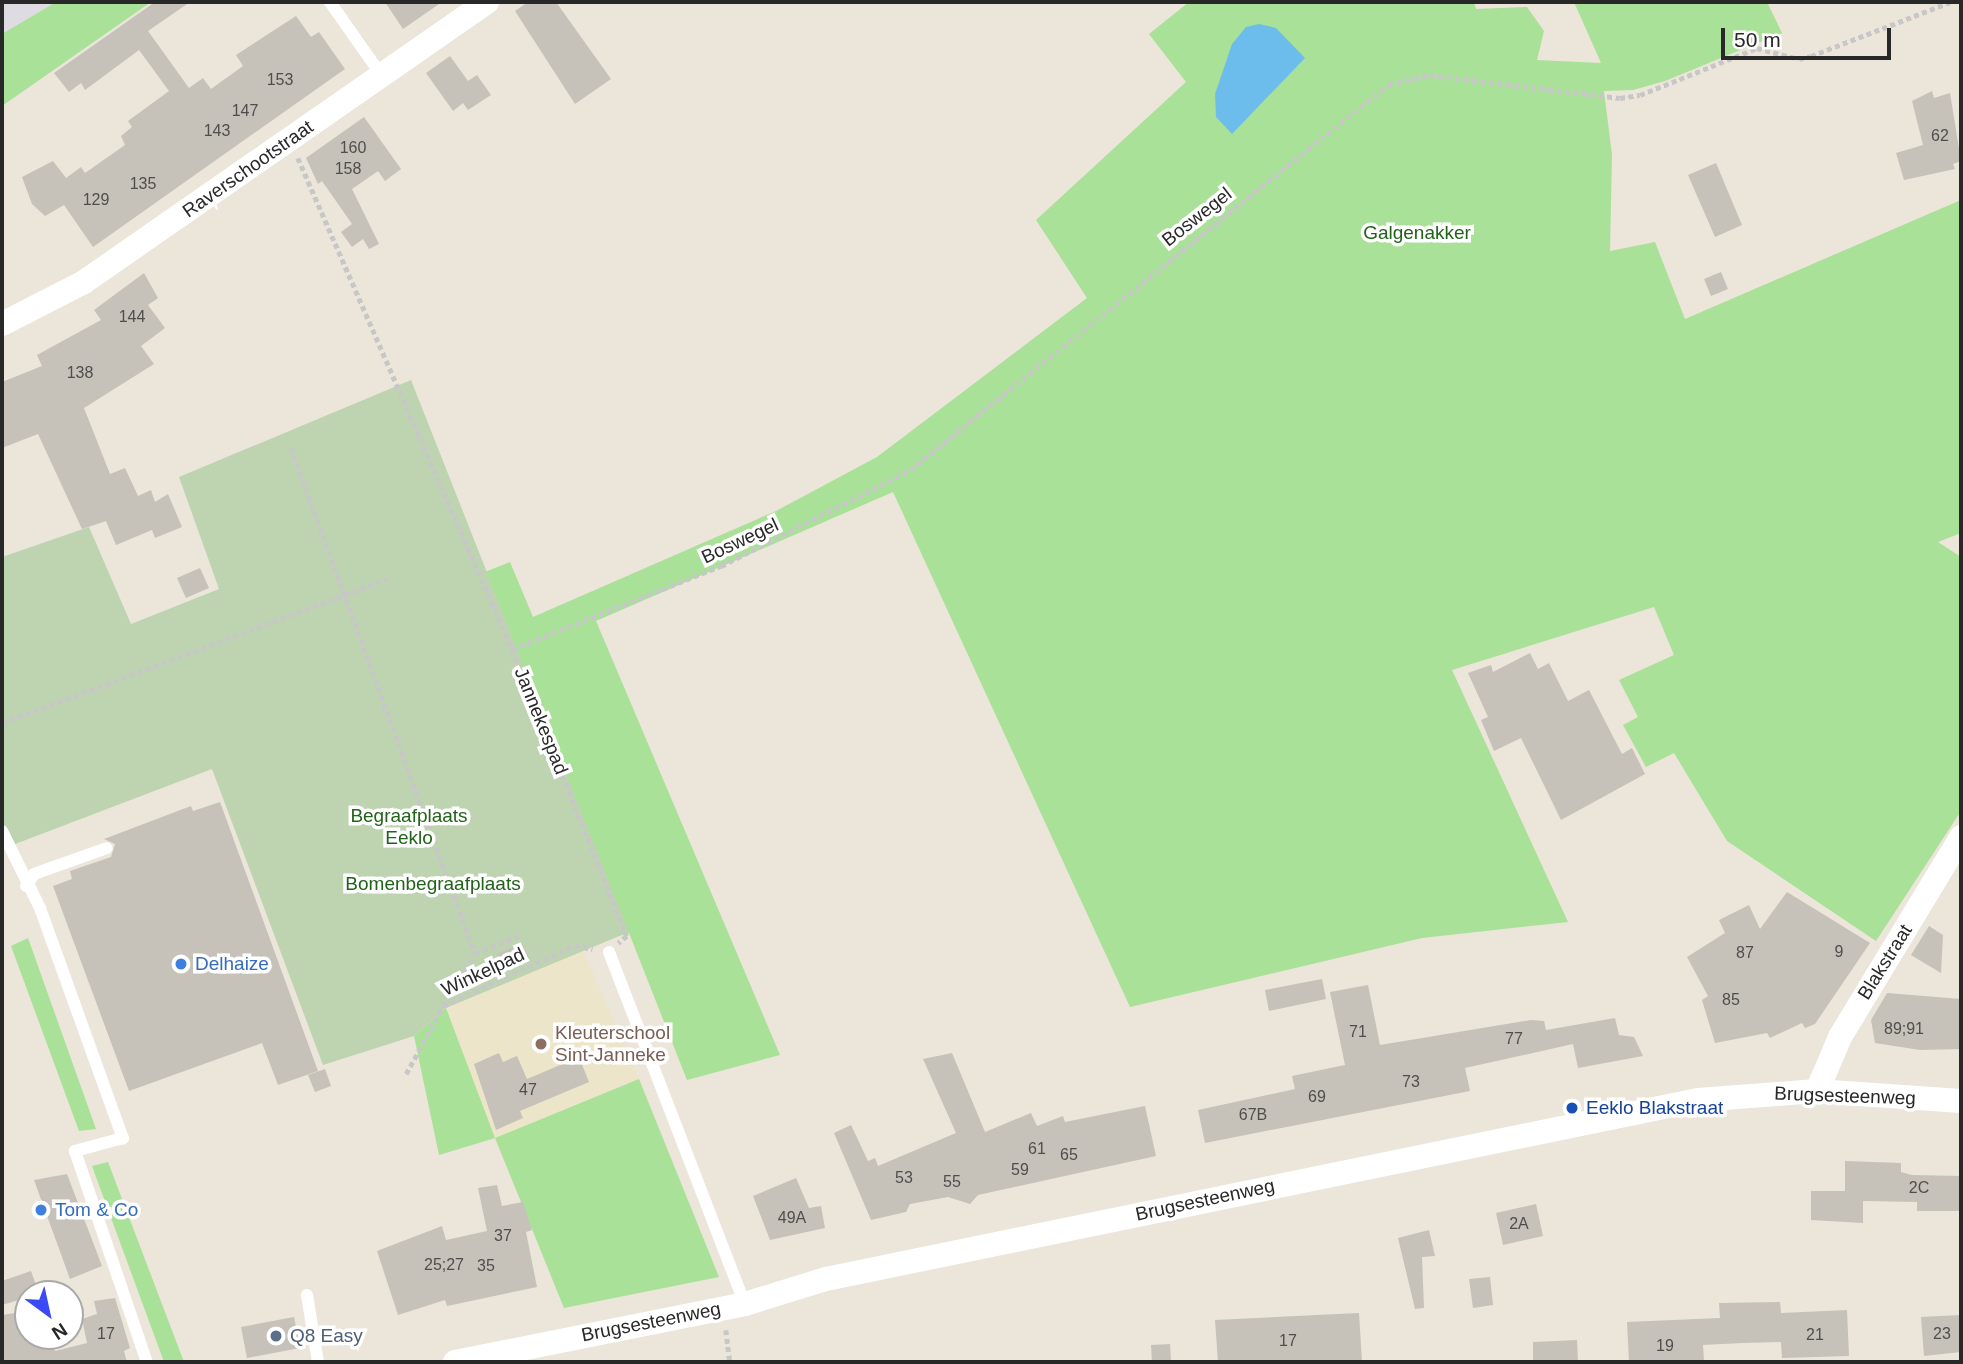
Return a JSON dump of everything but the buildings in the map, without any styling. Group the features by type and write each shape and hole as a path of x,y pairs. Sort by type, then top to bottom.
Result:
{"street":[{"name":"Raverschootstraat","path":"2,324 84,282 487,2"},
{"name":"Blakstraat","path":"1817,1091 1840,1037 1961,837"},
{"name":"Brugsesteenweg","path":"455,1362 734,1306 826,1279 1640,1110 1746,1094 1817,1091 1961,1101"}],"lane":[{"path":"330,2 382,76"},
{"path":"2,831 26,886 40,908 123,1138 75,1151 147,1362"},
{"path":"26,886 34,874 107,848"},
{"path":"609,952 734,1306"},
{"path":"307,1295 318,1362"}],"path":[{"name":"Boswegel","path":"512,649 721,566 909,470 1389,84 1430,75 1620,98 1640,95 1757,48 1770,47 1799,59 1811,56 1950,2"},
{"name":"Jannekespad","path":"288,142 309,173 512,649 627,936 609,952"},
{"path":"290,448 475,953"},
{"path":"2,723 387,579"},
{"path":"443,1006 475,953 522,935"},
{"name":"Winkelpad","path":"406,1074 443,1006 575,946 609,952"},
{"path":"730,1362 734,1306"}],"shaded area":[{"path":"2,2 56,2 2,34"},
{"name":"Kleuterschool Sint-Janneke","path":"583,951 639,1079 495,1138 446,1008"}],"green space":[{"path":"56,2 151,2 2,106 2,34"},
{"name":"Galgenakker","path":"1189,2 1474,2 1476,9 1527,7 1544,31 1537,60 1601,63 1574,2 1767,2 1782,33 1665,81 1633,90 1604,91 1612,155 1610,251 1655,242 1685,319 1961,200 1961,533 1938,542 1961,557 1961,811 1876,941 1727,841 1674,753 1646,767 1623,725 1638,717 1619,680 1674,655 1654,607 1452,670 1568,922 1422,938 1130,1007 893,492 596,621 780,1055 687,1080 629,933 612,938 520,726 323,1065 526,680 485,572 510,562 533,617 776,511 877,457 1087,298 1036,220 1186,82 1149,34"},
{"name":"Begraafplaats Eeklo","path":"411,380 629,932 446,1008 414,1036 323,1065 212,769 2,849 2,557 89,527 131,624 219,589 179,477"},
{"path":"28,938 96,1129 79,1131 11,946"},
{"path":"446,1008 495,1138 439,1155 414,1036"},
{"path":"639,1079 719,1277 564,1308 495,1138"},
{"path":"108,1162 184,1362 164,1362 92,1166"}],"water":[{"path":"1259,24 1276,28 1305,58 1232,134 1216,117 1215,94 1232,44 1246,27"}],"place":[{"name":"Delhaize","path":"181,964"},
{"name":"Kleuterschool Sint-Janneke","path":"541,1044"},
{"name":"Eeklo Blakstraat","path":"1572,1108"},
{"name":"Tom & Co","path":"41,1210"},
{"name":"Q8 Easy","path":"276,1336"}],"park label":[{"name":"Bomenbegraafplaats","path":"433,884"}]}
